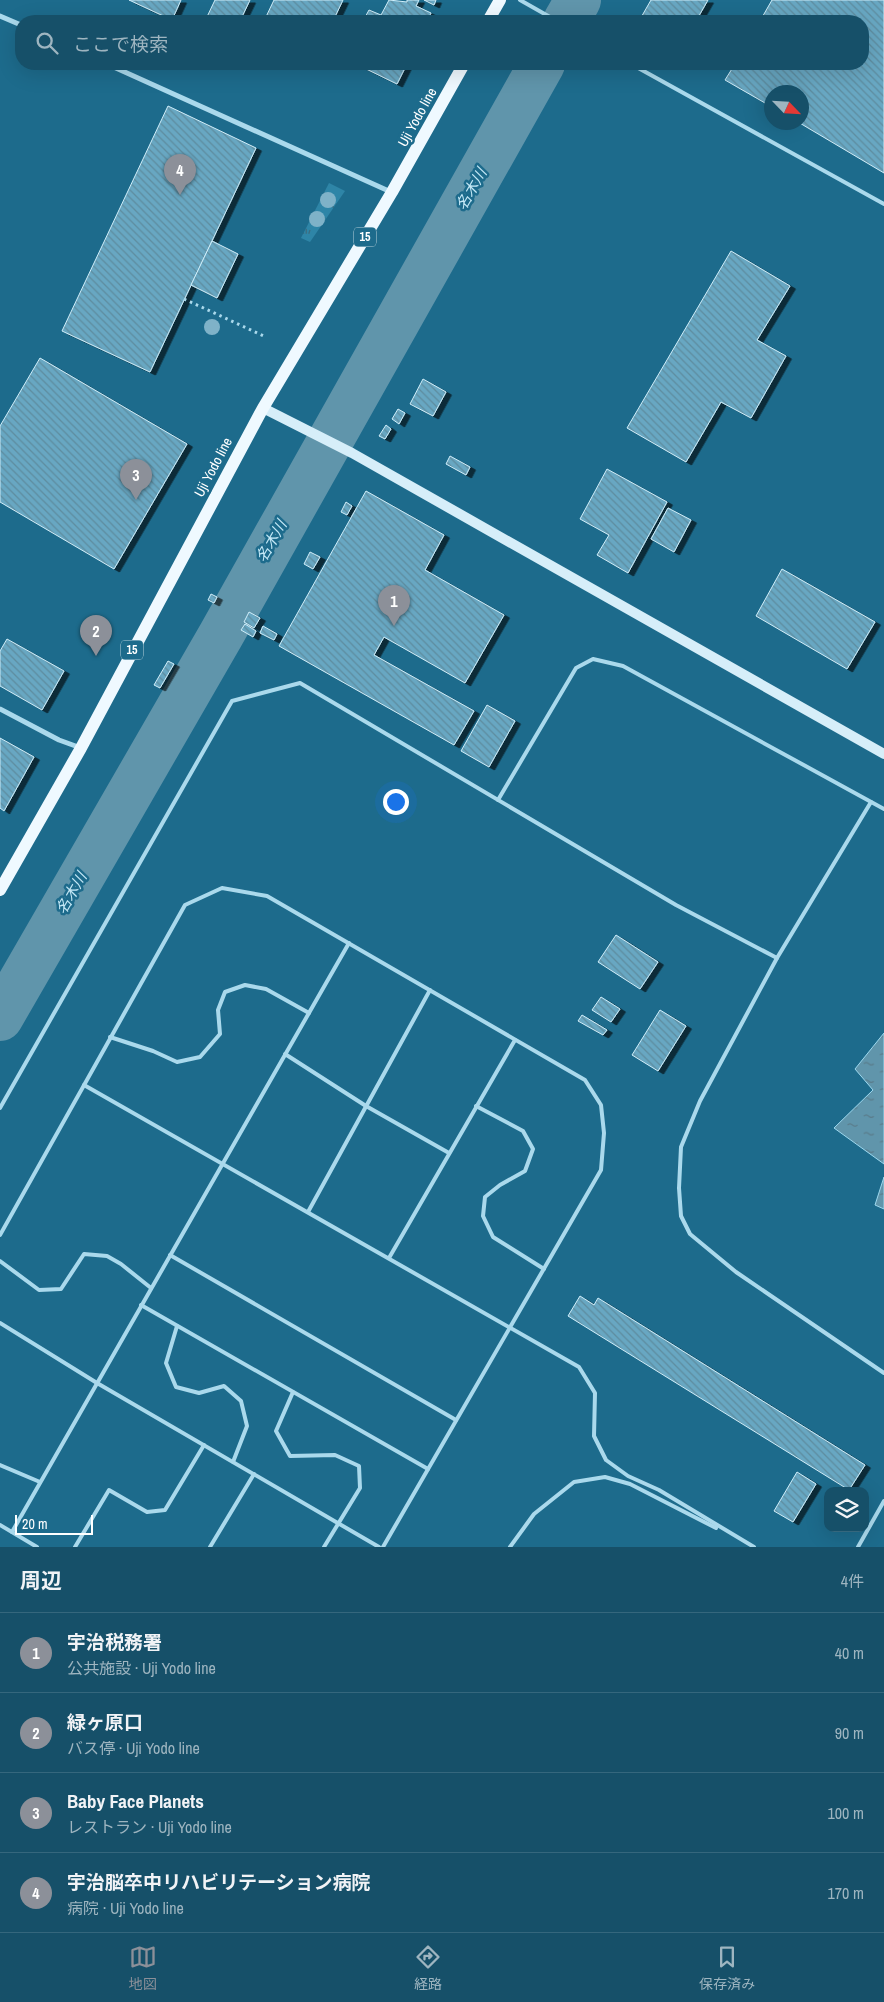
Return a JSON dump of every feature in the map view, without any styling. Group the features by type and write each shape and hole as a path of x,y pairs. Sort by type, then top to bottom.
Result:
{"main road":[{"path":"491,15 500,0"},
{"name":"Uji Yodo line","path":"0,890 81,748 262,408 392,192 461,70"}],"street":[{"path":"0,16 15,22"},
{"path":"120,70 392,192"},
{"path":"262,408 352,454 884,754"},
{"path":"0,709 59,740 81,748"}],"lane":[{"path":"520,0 546,15"},
{"path":"642,70 884,204"},
{"path":"498,800 576,668 593,659 623,666 884,809"},
{"path":"0,1108 232,700 300,683 676,905 776,958"},
{"path":"871,802 776,958 700,1101 682,1147 679,1188 681,1216 690,1234 736,1272 884,1373"},
{"path":"0,1235 185,905 222,888 267,896 585,1080 600,1105 604,1133 602,1170 381,1547 97,1383 0,1323"},
{"path":"12,1532 349,944"},
{"path":"110,1037 177,1062 200,1057 220,1034 218,1010 225,992 245,985 266,989 309,1013"},
{"path":"308,1212 430,990"},
{"path":"389,1258 515,1040"},
{"path":"285,1054 366,1106 449,1153"},
{"path":"84,1085 579,1367 595,1393 594,1436 606,1460 628,1476 659,1490 740,1540"},
{"path":"476,1106 523,1131 533,1150 525,1171 500,1185 485,1197 483,1216 493,1236 544,1269"},
{"path":"0,1261 39,1290 61,1289 84,1254 107,1256 121,1264 151,1288"},
{"path":"170,1255 456,1420"},
{"path":"141,1305 428,1469"},
{"path":"177,1326 166,1363 176,1387 199,1392 224,1386 241,1401 247,1426 233,1462"},
{"path":"293,1392 276,1431 290,1456 335,1455 359,1466 360,1488 324,1547"},
{"path":"75,1547 109,1490 147,1512 165,1510 204,1445"},
{"path":"0,1465 40,1482"},
{"path":"210,1547 254,1474"},
{"path":"510,1547 534,1514 574,1482 605,1477 630,1484 754,1547"},
{"path":"858,1547 884,1501"},
{"path":"0,1525 37,1547"}],"path":[{"path":"184,299 266,337"}],"green space":[{"path":"329,183 345,191 310,242 301,238"}],"water":[{"path":"884,1033 884,1164 834,1128 873,1090 855,1069"},
{"path":"884,1177 884,1209 875,1205"}],"building":[{"path":"129,0 181,0 174,15 161,15"},
{"path":"215,0 250,0 243,15 208,15"},
{"path":"274,0 343,0 336,15 267,15"},
{"path":"389,0 407,2 407,0 419,0 416,6 431,13 430,15 381,15"},
{"path":"424,0 436,0 434,5"},
{"path":"651,0 708,0 699,15 642,15"},
{"path":"772,0 884,0 884,173 809,129 809,85 764,85 764,102 725,80 731,70 869,70 869,15 763,15"},
{"path":"369,10 381,15 366,15"},
{"path":"368,70 404,70 397,84"},
{"path":"168,106 256,148 150,372 62,331"},
{"path":"212,241 238,254 217,298 191,285"},
{"path":"731,251 790,286 757,340 786,356 751,418 721,402 686,462 627,428"},
{"path":"40,358 187,444 114,569 0,502 0,426"},
{"path":"423,379 446,392 433,416 410,404"},
{"path":"398,409 405,413 399,424 392,419"},
{"path":"386,425 391,429 385,439 379,436"},
{"path":"450,456 470,467 466,475 446,464"},
{"path":"607,469 667,502 628,573 597,555 609,535 580,519"},
{"path":"366,491 444,535 425,570 504,615 465,683 384,637 374,655 474,711 454,745 279,646"},
{"path":"346,502 352,506 347,515 341,512"},
{"path":"668,508 691,520 674,552 651,539"},
{"path":"310,552 320,557 313,569 304,564"},
{"path":"782,569 875,622 847,669 756,616"},
{"path":"211,594 217,597 214,603 208,600"},
{"path":"249,612 260,618 254,628 244,622"},
{"path":"245,624 256,631 253,637 241,630"},
{"path":"263,626 277,634 274,640 260,633"},
{"path":"7,639 64,671 42,710 0,686 0,651"},
{"path":"168,661 174,664 160,688 154,685"},
{"path":"487,705 515,721 489,767 461,751"},
{"path":"0,738 34,757 4,811 0,808"},
{"path":"616,935 658,962 640,989 598,962"},
{"path":"601,997 620,1009 611,1022 592,1010"},
{"path":"660,1010 686,1026 658,1071 632,1055"},
{"path":"582,1015 607,1030 603,1035 578,1021"},
{"path":"580,1296 594,1305 598,1298 865,1465 851,1487 844,1487 568,1316"},
{"path":"797,1472 816,1484 793,1522 774,1511"}],"waterway":[{"name":"名木川","path":"569,15 578,0"},
{"name":"名木川","path":"0,1018 221,635 539,70"}],"place":[{"name":"宇治脳卒中リハビリテーション病院","path":"180,195"},
{"name":"Baby Face Planets","path":"136,500"},
{"name":"宇治税務署","path":"394,626"},
{"name":"緑ヶ原口","path":"96,656"}]}
